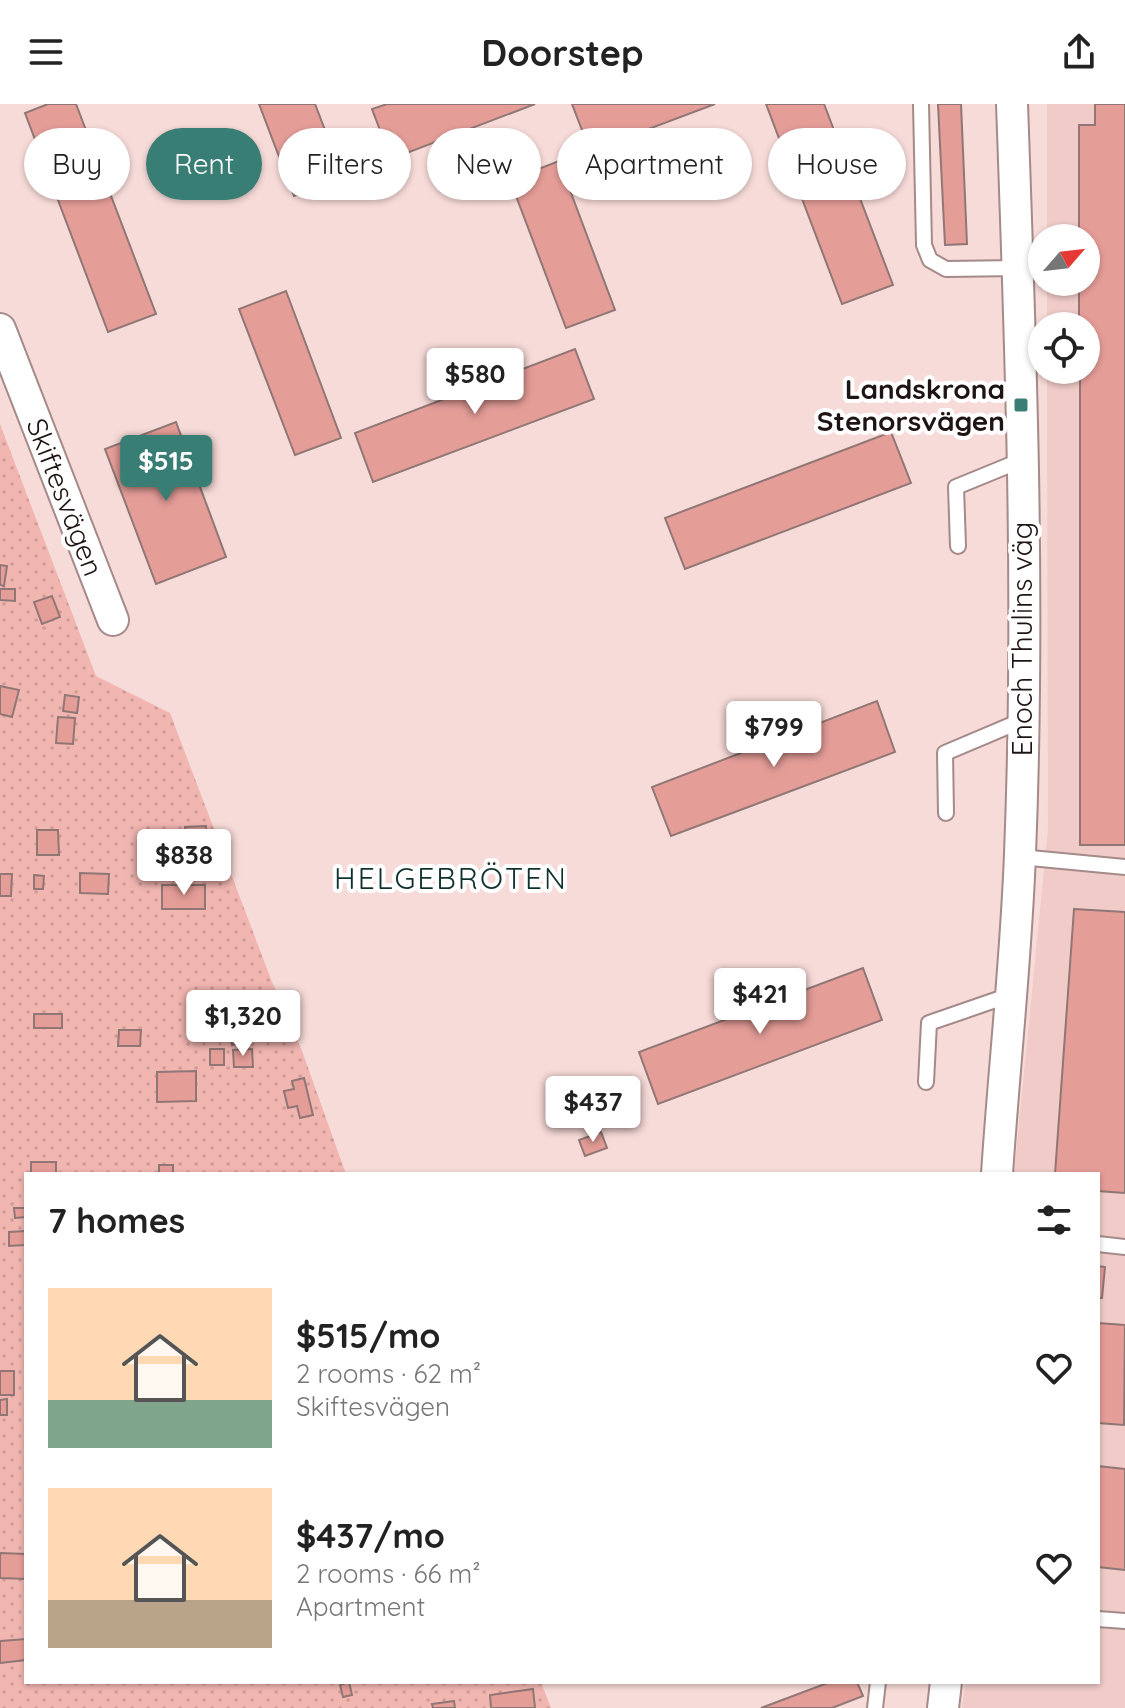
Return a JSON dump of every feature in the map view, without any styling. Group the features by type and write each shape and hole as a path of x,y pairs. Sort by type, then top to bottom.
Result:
{"street":[{"name":"Enoch Thulins väg","path":"997,1172 1020,857 1023,720 1022,460 1012,104"},
{"name":"Skiftesvägen","path":"0,329 113,620"},
{"path":"943,1708 946,1684"}],"lane":[{"path":"921,104 924,245 930,260 946,269 1018,268"},
{"path":"958,546 956,487 1022,460"},
{"path":"946,813 945,753 1023,720"},
{"path":"1020,857 1125,867"},
{"path":"926,1082 929,1023 1010,995"},
{"path":"1100,1244 1125,1247"},
{"path":"1100,1619 1125,1621"},
{"path":"875,1708 878,1684"}],"shaded area":[{"path":"1047,104 1125,104 1125,1708 962,1708 965,1684 1100,1684 1100,1172 1014,1172 1048,829 1047,384 1100,384 1100,312 1047,312 1047,296 1100,296 1100,224 1047,224"},
{"path":"0,424 96,676 170,713 272,982 302,1051 345,1172 24,1172 24,1684 542,1684 551,1708 0,1708"}],"building":[{"path":"48,104 76,104 85,128 31,128 25,113"},
{"path":"259,104 315,104 324,128 278,128 278,154"},
{"path":"387,104 535,104 472,128 427,128 427,145 411,151 411,128 379,128 372,109"},
{"path":"572,104 715,104 651,128 581,128"},
{"path":"766,104 824,104 833,128 775,128"},
{"path":"938,104 961,104 967,244 945,245"},
{"path":"1095,104 1125,104 1125,845 1080,845 1080,384 1100,384 1100,312 1079,312 1079,296 1100,296 1100,224 1079,224 1079,125 1095,125"},
{"path":"557,162 557,200 574,200 615,310 566,328 518,200 541,200 541,168"},
{"path":"58,200 113,200 156,314 108,332"},
{"path":"802,200 861,200 893,285 842,304"},
{"path":"286,291 341,438 295,455 239,309"},
{"path":"575,349 594,399 373,482 355,433"},
{"path":"176,422 226,557 156,584 105,449"},
{"path":"891,432 911,483 685,569 665,518"},
{"path":"0,565 7,566 4,586 0,585"},
{"path":"0,589 15,589 15,601 0,600"},
{"path":"52,596 60,617 42,624 34,602"},
{"path":"0,686 19,690 12,717 0,714"},
{"path":"65,695 79,697 77,713 63,711"},
{"path":"877,701 895,752 671,836 652,787"},
{"path":"58,717 75,718 73,744 56,743"},
{"path":"206,826 207,860 186,861 185,827"},
{"path":"37,830 58,830 59,855 37,855"},
{"path":"80,873 109,874 108,894 80,893"},
{"path":"0,874 12,874 11,896 0,896"},
{"path":"34,875 44,876 43,889 34,889"},
{"path":"162,885 205,885 205,909 162,909"},
{"path":"1074,909 1125,912 1125,1193 1100,1191 1100,1172 1055,1172"},
{"path":"863,968 882,1020 658,1104 639,1052"},
{"path":"255,1009 261,1039 232,1045 226,1014"},
{"path":"34,1014 62,1014 62,1028 34,1028"},
{"path":"119,1030 141,1030 140,1046 118,1046"},
{"path":"210,1049 224,1049 224,1065 210,1065"},
{"path":"252,1049 253,1067 234,1067 233,1050"},
{"path":"196,1071 196,1101 157,1102 157,1072"},
{"path":"304,1078 313,1115 300,1118 297,1106 288,1108 284,1091 294,1089 292,1081"},
{"path":"601,1132 607,1148 585,1156 579,1140"},
{"path":"31,1162 56,1162 56,1172 31,1172"},
{"path":"159,1165 173,1165 173,1172 159,1172"},
{"path":"14,1208 24,1208 24,1217 15,1218"},
{"path":"24,1231 24,1245 9,1246 9,1232"},
{"path":"1100,1266 1105,1267 1100,1298"},
{"path":"1100,1323 1125,1325 1124,1425 1100,1423"},
{"path":"0,1371 14,1371 14,1395 0,1395"},
{"path":"7,1399 7,1415 0,1415 0,1400"},
{"path":"1100,1466 1125,1469 1125,1570 1100,1567"},
{"path":"0,1553 24,1554 24,1579 0,1578"},
{"path":"24,1639 24,1660 0,1663 0,1641"},
{"path":"349,1684 352,1695 343,1697 340,1685"},
{"path":"825,1684 858,1684 863,1696 832,1708 761,1708"},
{"path":"533,1689 535,1708 491,1708 490,1695"},
{"path":"454,1701 455,1708 433,1708 432,1704"}],"place":[{"name":"Landskrona Stenorsvägen","path":"1021,405"}],"district":[{"name":"HELGEBRÖTEN","path":"451,879"}]}
